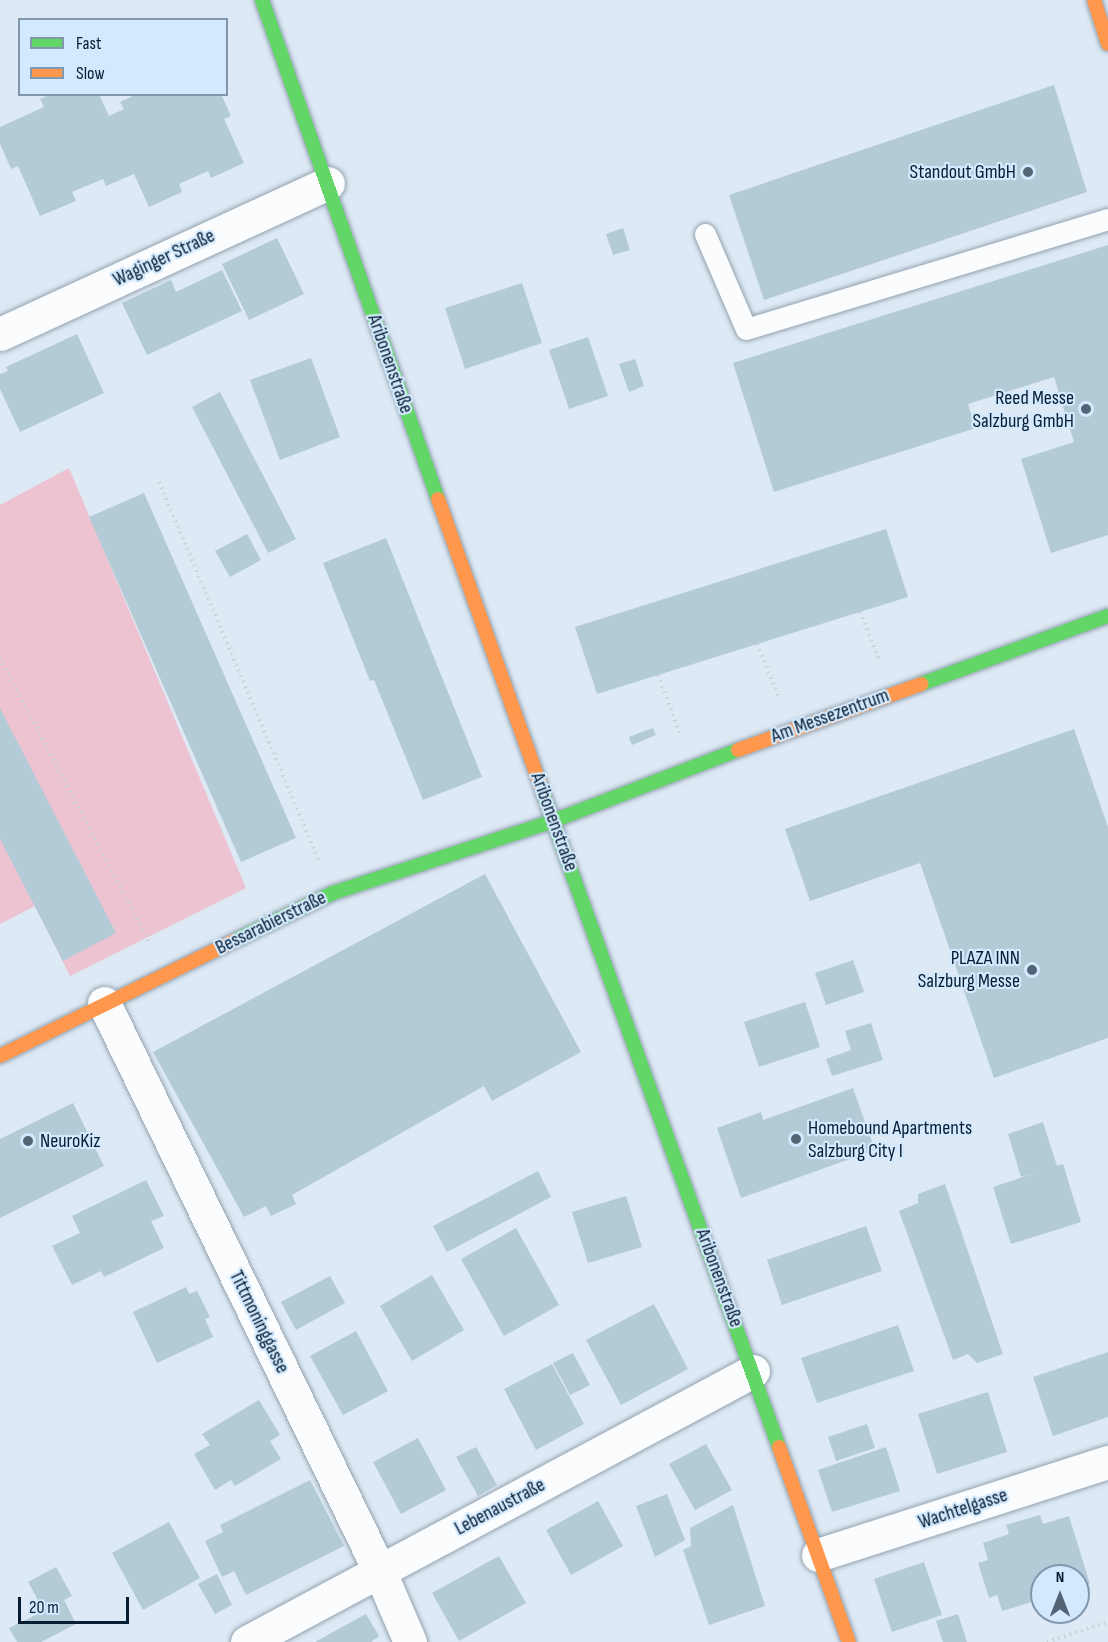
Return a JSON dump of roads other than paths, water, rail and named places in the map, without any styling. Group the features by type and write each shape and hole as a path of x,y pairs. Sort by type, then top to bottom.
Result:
{"street":[{"name":"Aribonenstraße","path":"262,0 553,821 849,1642"},
{"path":"1094,0 1108,44"},
{"name":"Waginger Straße","path":"0,334 328,183"},
{"name":"Am Messezentrum","path":"553,821 793,730 1108,616"},
{"name":"Bessarabierstraße","path":"0,1056 333,892 553,821"},
{"name":"Tittmoninggasse","path":"104,1003 380,1572 410,1642"},
{"name":"Lebenaustraße","path":"247,1642 753,1371"},
{"name":"Wachtelgasse","path":"818,1555 1108,1462"}],"lane":[{"path":"705,234 746,328 1108,219"}],"place":[{"name":"Standout GmbH","path":"1028,172"},
{"name":"Reed Messe Salzburg GmbH","path":"1086,409"},
{"name":"PLAZA INN Salzburg Messe","path":"1032,970"},
{"name":"Homebound Apartments Salzburg City I","path":"796,1139"},
{"name":"NeuroKiz","path":"28,1141"}]}
